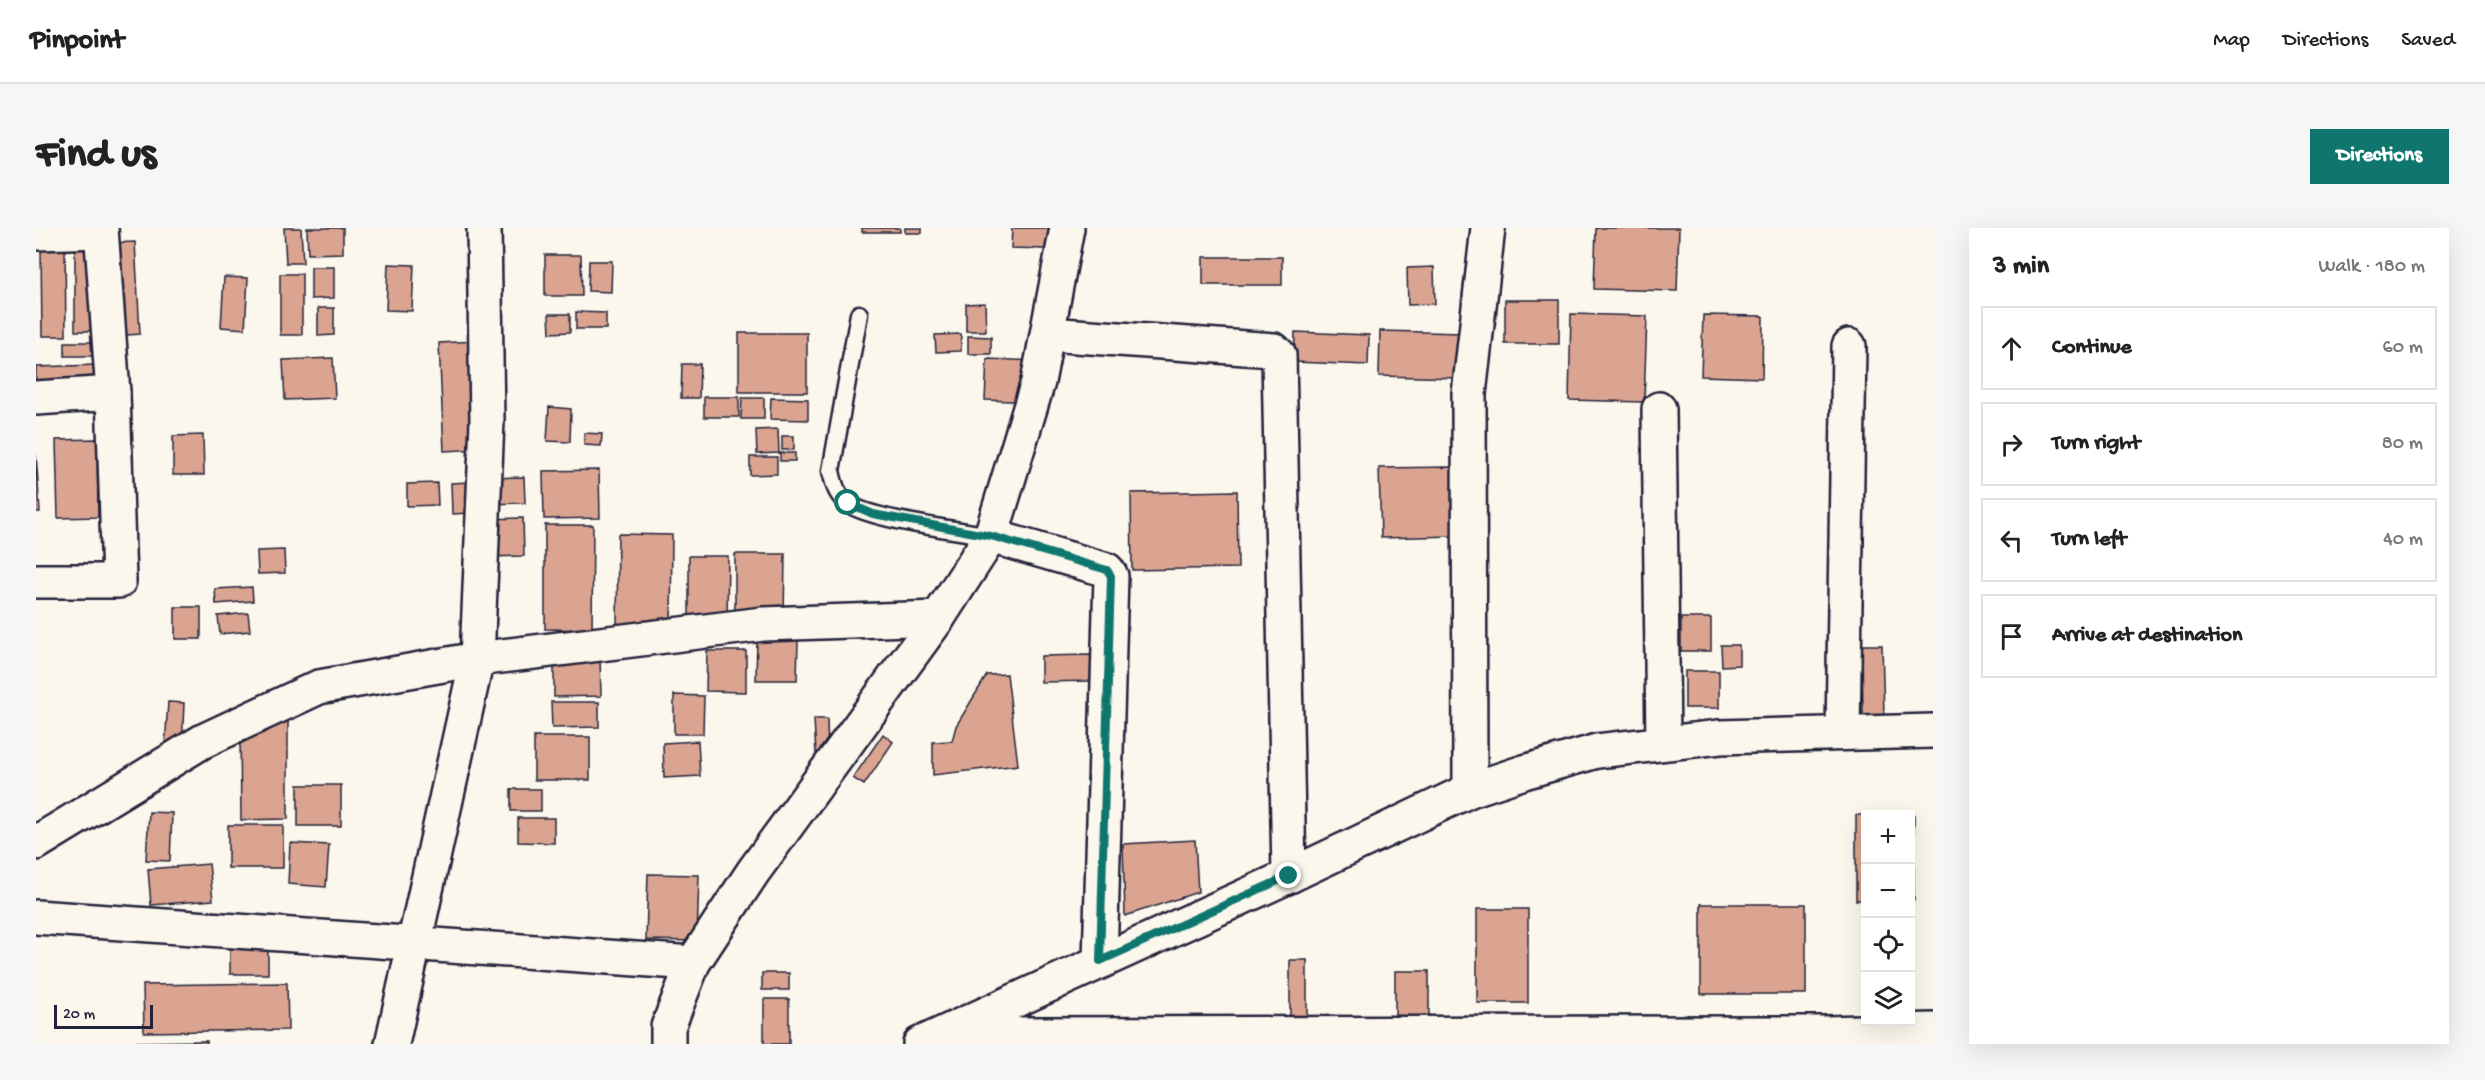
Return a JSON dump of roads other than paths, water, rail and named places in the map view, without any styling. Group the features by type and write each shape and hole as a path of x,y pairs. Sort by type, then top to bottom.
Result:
{"street":[{"path":"392,1044 412,944 477,659 487,421 484,228"},
{"path":"668,1044 668,1027 693,963 753,872 938,618 991,536 1038,382 1067,228"},
{"path":"1470,790 1469,394 1488,228"},
{"path":"36,233 101,230 113,393 119,581 36,582"},
{"path":"1048,334 1274,350 1279,355 1289,876"},
{"path":"1843,733 1849,345"},
{"path":"36,398 113,393"},
{"path":"1659,409 1663,743"},
{"path":"991,536 1107,570 1111,576 1100,961"},
{"path":"36,843 203,741 319,687 477,659 763,624 938,618"},
{"path":"931,1039 1289,876 1470,790 1597,751 1720,737 1933,731"},
{"path":"36,917 693,963"},
{"path":"931,1039 1813,1033 1933,1030"}],"lane":[{"path":"859,314 831,471 835,491 848,503 873,514 991,536"}]}
